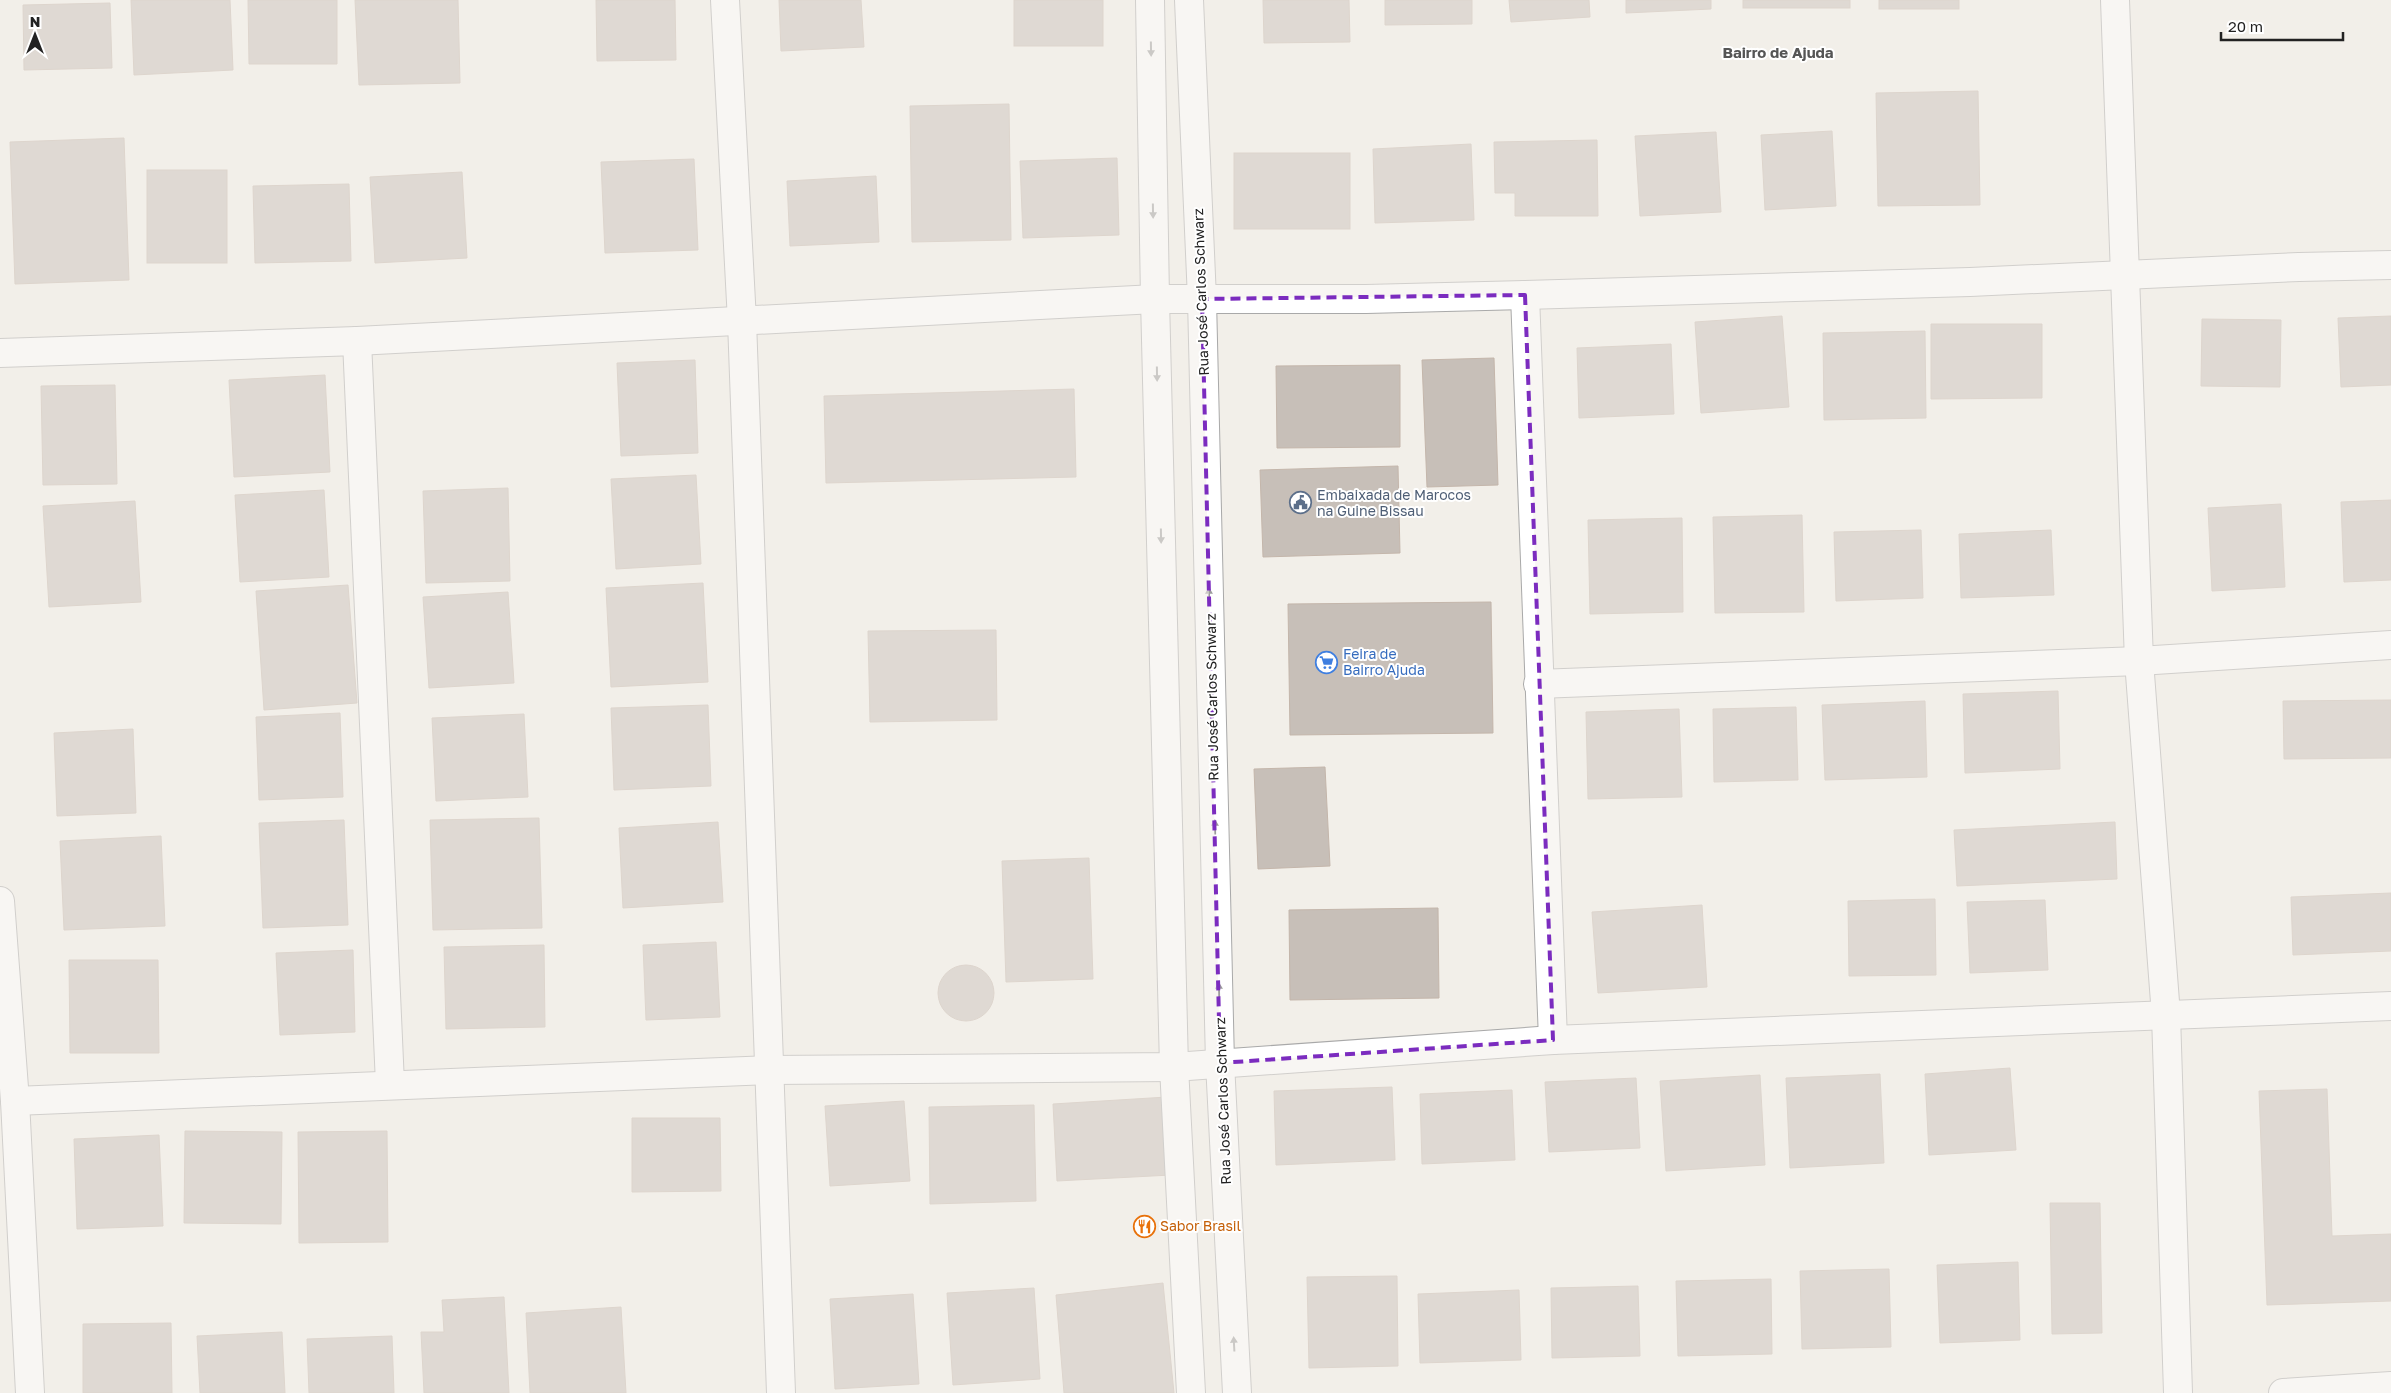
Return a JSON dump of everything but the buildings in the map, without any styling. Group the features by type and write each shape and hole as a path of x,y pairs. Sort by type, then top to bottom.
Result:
{"street":[{"path":"726,0 742,321 781,1393"},
{"path":"1150,0 1155,299 1174,1067 1191,1393"},
{"name":"Rua José Carlos Schwarz","path":"1189,0 1202,299 1220,1063 1237,1393"},
{"path":"2114,0 2139,661 2166,1015 2178,1393"},
{"path":"0,353 357,342 1155,299 1366,299 1525,295 1970,282 2125,274 2391,265"},
{"path":"1525,295 1538,684 1553,1040"},
{"path":"357,342 390,1084"},
{"path":"1538,684 2139,661 2391,645"},
{"path":"0,900 15,1101 30,1393"},
{"path":"15,1101 390,1084 768,1070 1174,1067 1553,1040 2391,1006"},
{"path":"2283,1393 2391,1386"}],"highlighted area":[{"path":"1525,295 1553,1040 1220,1063 1202,299"}],"place":[{"name":"Embaixada de Marocos na Guine Bissau","path":"1301,503"},
{"name":"Feira de Bairro Ajuda","path":"1327,662"},
{"name":"Sabor Brasil","path":"1144,1226"}],"district":[{"name":"Bairro de Ajuda","path":"1778,53"}]}
